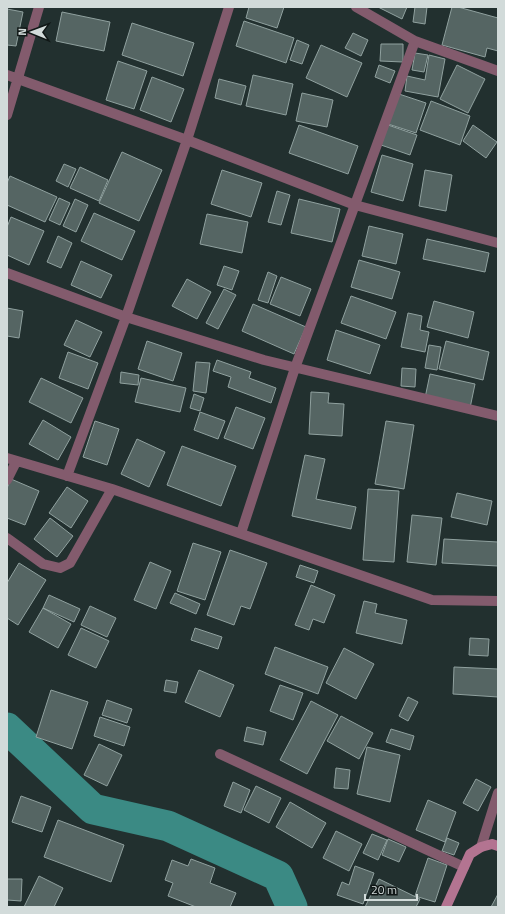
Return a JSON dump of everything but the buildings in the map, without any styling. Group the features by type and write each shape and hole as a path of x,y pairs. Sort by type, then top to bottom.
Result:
{"street":[{"path":"7,115 39,7"},
{"path":"67,476 126,317 187,140 229,7"},
{"path":"356,7 415,41 498,71"},
{"path":"241,534 296,368 354,205 415,41"},
{"path":"7,75 187,140 354,205 498,243"},
{"path":"7,273 126,317 264,360 498,416"},
{"path":"7,480 12,460 112,489 432,600 498,601"},
{"path":"7,538 43,564 60,568 70,562 112,489"},
{"path":"220,754 464,867"},
{"path":"481,847 498,793"},
{"path":"446,907 470,854 481,847 492,844 498,846"}],"waterway":[{"path":"7,728 93,809 168,826 278,876 292,907"}]}
